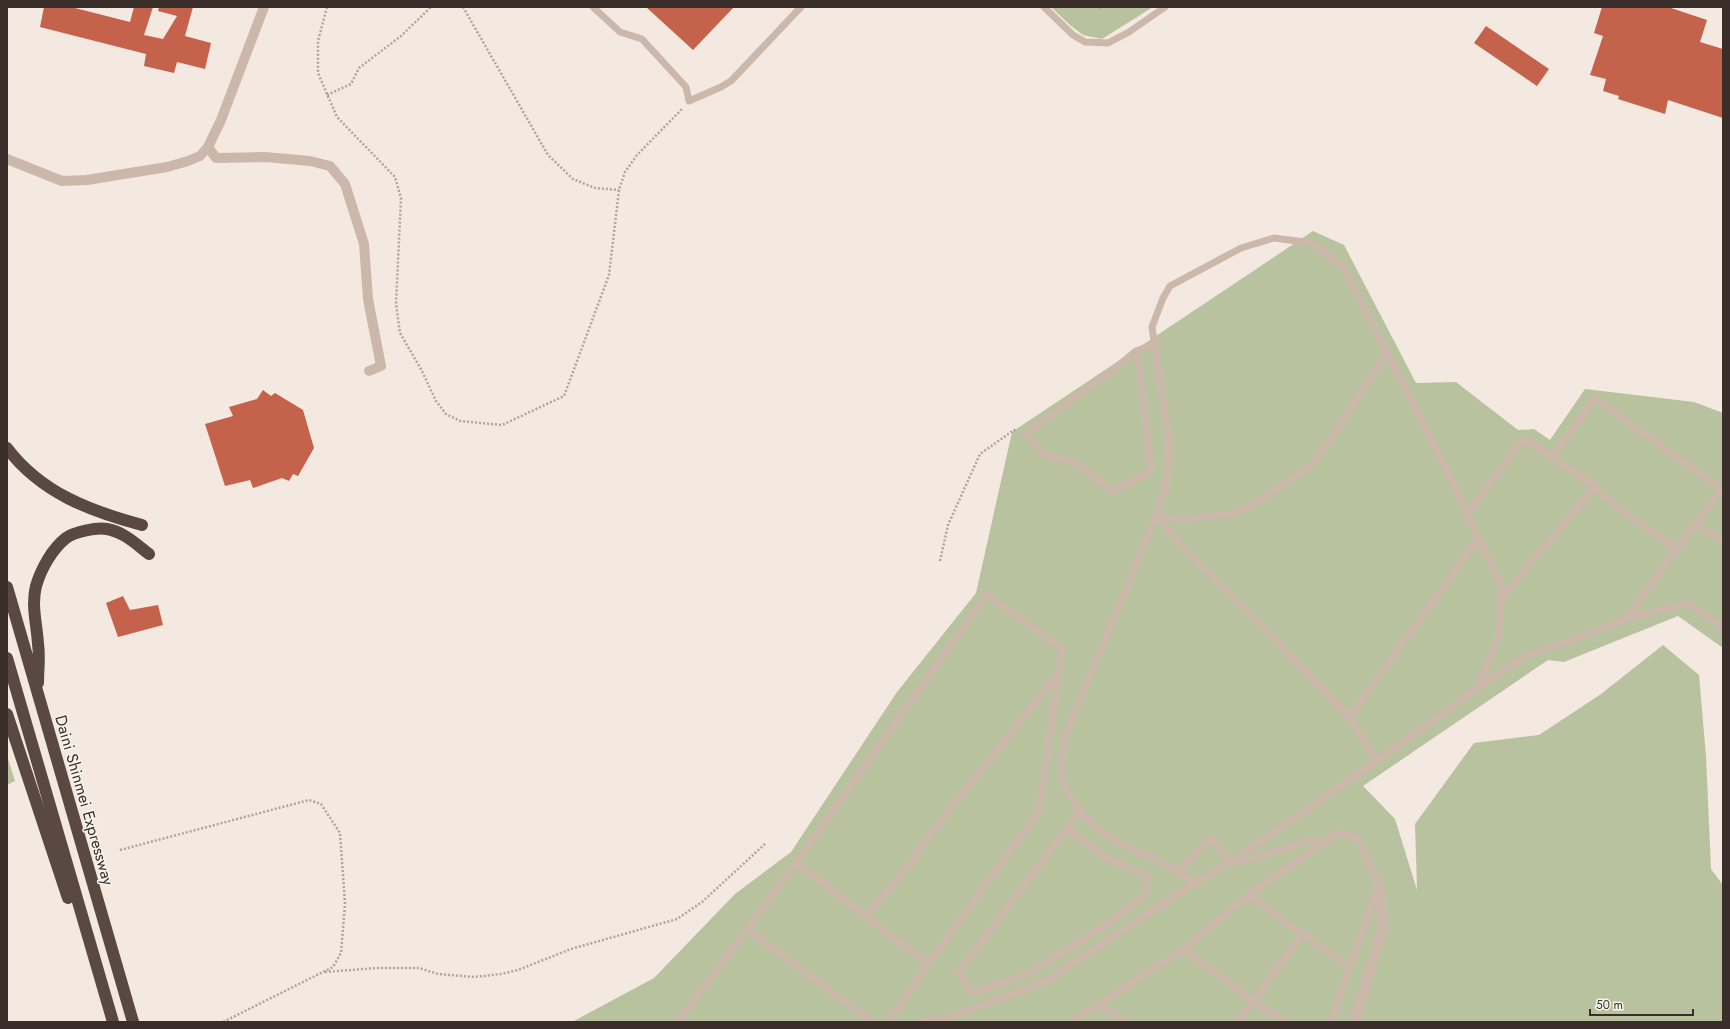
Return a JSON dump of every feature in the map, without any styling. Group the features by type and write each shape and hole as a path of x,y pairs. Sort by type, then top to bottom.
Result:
{"highway":[{"path":"7,448 25,469 62,495 81,505 106,515 142,525"},
{"path":"38,697 39,645 34,610 36,587 43,568 54,551 67,537 88,530 107,529 129,537 149,554"},
{"name":"Daini Shinmei Expressway","path":"7,587 133,1022"},
{"path":"7,658 61,862"},
{"path":"7,714 61,862 112,1022"}],"street":[{"path":"7,159 62,182 86,180 167,167 200,156 208,147 221,120 264,7"},
{"path":"208,147 216,158 265,157 310,161 330,166 345,184 364,244 368,299 381,366 369,371"},
{"path":"1354,1022 1384,928 1379,884"}],"lane":[{"path":"593,7 620,32 642,39 686,87 689,101 731,81 800,7"},
{"path":"1044,7 1073,36 1085,42 1108,43 1129,32 1165,7"},
{"path":"1195,883 1180,871 1118,843 1095,827 1080,811 1066,791 1061,771 1066,734 1156,516 1166,485 1170,448 1152,327 1163,298 1170,286 1241,248 1274,238 1312,243 1343,267 1452,480 1478,539 1500,582 1502,597 1498,638 1478,687"},
{"path":"1136,351 1139,364 1151,470 1113,492 1075,462 1047,456 1025,434 1109,373 1136,351 1155,344"},
{"path":"1156,516 1185,519 1237,513 1258,502 1308,468 1332,438 1386,353"},
{"path":"1552,457 1595,399 1722,488 1647,589 1627,619"},
{"path":"1467,515 1518,446 1528,440 1597,488 1606,499 1677,549"},
{"path":"1502,597 1591,492"},
{"path":"1156,516 1199,564 1349,717 1376,761"},
{"path":"1696,523 1723,542"},
{"path":"1349,717 1478,539"},
{"path":"678,1022 796,863 987,594 1062,649 1039,811 928,964 889,1022"},
{"path":"921,1022 950,1020 1045,982 1195,883 1231,862 1376,761 1478,687 1522,658 1627,619 1689,603 1723,628"},
{"path":"866,916 912,862 921,846 1058,674"},
{"path":"1067,828 1105,857 1148,876 1145,895 1106,926 1028,973 973,993 958,973 1067,828 1080,811"},
{"path":"1071,1022 1184,949 1248,895 1322,842 1339,832 1358,839 1379,884 1330,1022"},
{"path":"1180,871 1192,856 1211,838 1231,862"},
{"path":"1231,862 1259,857 1307,841 1322,842"},
{"path":"796,863 928,964"},
{"path":"1248,895 1350,968"},
{"path":"747,929 872,1022"},
{"path":"1238,1022 1302,934"},
{"path":"1184,949 1253,1001 1286,1022"},
{"path":"1099,1004 1125,1022"}],"path":[{"path":"327,7 318,41 318,73 337,116 395,177 400,198 396,304 400,333 422,370 436,401 446,414 460,421 502,426 564,396 608,275 619,190 625,172 638,155 689,101"},
{"path":"327,95 351,84 359,68 401,36 431,7"},
{"path":"463,7 548,155 573,179 596,188 619,190"},
{"path":"940,561 948,525 980,454 1014,430 1025,434"},
{"path":"120,850 309,800 321,804 340,833 345,904 341,953 333,967 223,1022"},
{"path":"324,972 376,968 419,968 438,974 474,976 501,974 518,970 571,949 677,919 702,902 765,844"}],"green space":[{"path":"1051,7 1153,7 1102,39 1083,35"},
{"path":"1313,231 1344,245 1416,383 1456,382 1518,430 1534,429 1550,440 1585,389 1694,402 1723,413 1723,648 1678,616 1564,662 1548,660 1363,786 1395,819 1417,890 1415,824 1474,743 1539,735 1601,694 1663,645 1699,675 1706,756 1711,869 1723,885 1723,1022 572,1022 654,978 735,894 791,852 897,692 976,593 1012,432"},
{"path":"7,756 15,781 7,785"}],"building":[{"path":"44,7 71,7 130,22 134,7 153,7 144,35 163,39 177,16 158,11 159,7 193,7 185,36 211,43 205,69 177,62 174,73 144,66 146,54 40,27"},
{"path":"646,7 734,7 693,50"},
{"path":"1602,7 1668,7 1707,20 1700,42 1723,49 1723,118 1668,100 1665,114 1618,99 1619,96 1603,91 1606,79 1590,75 1603,36 1594,33"},
{"path":"1486,26 1549,69 1537,86 1474,43"},
{"path":"263,390 271,396 275,393 303,410 314,448 298,476 293,474 289,481 282,478 253,488 250,480 225,486 205,424 233,416 229,407 257,399"},
{"path":"123,596 130,610 158,605 163,625 118,637 106,603"}]}
